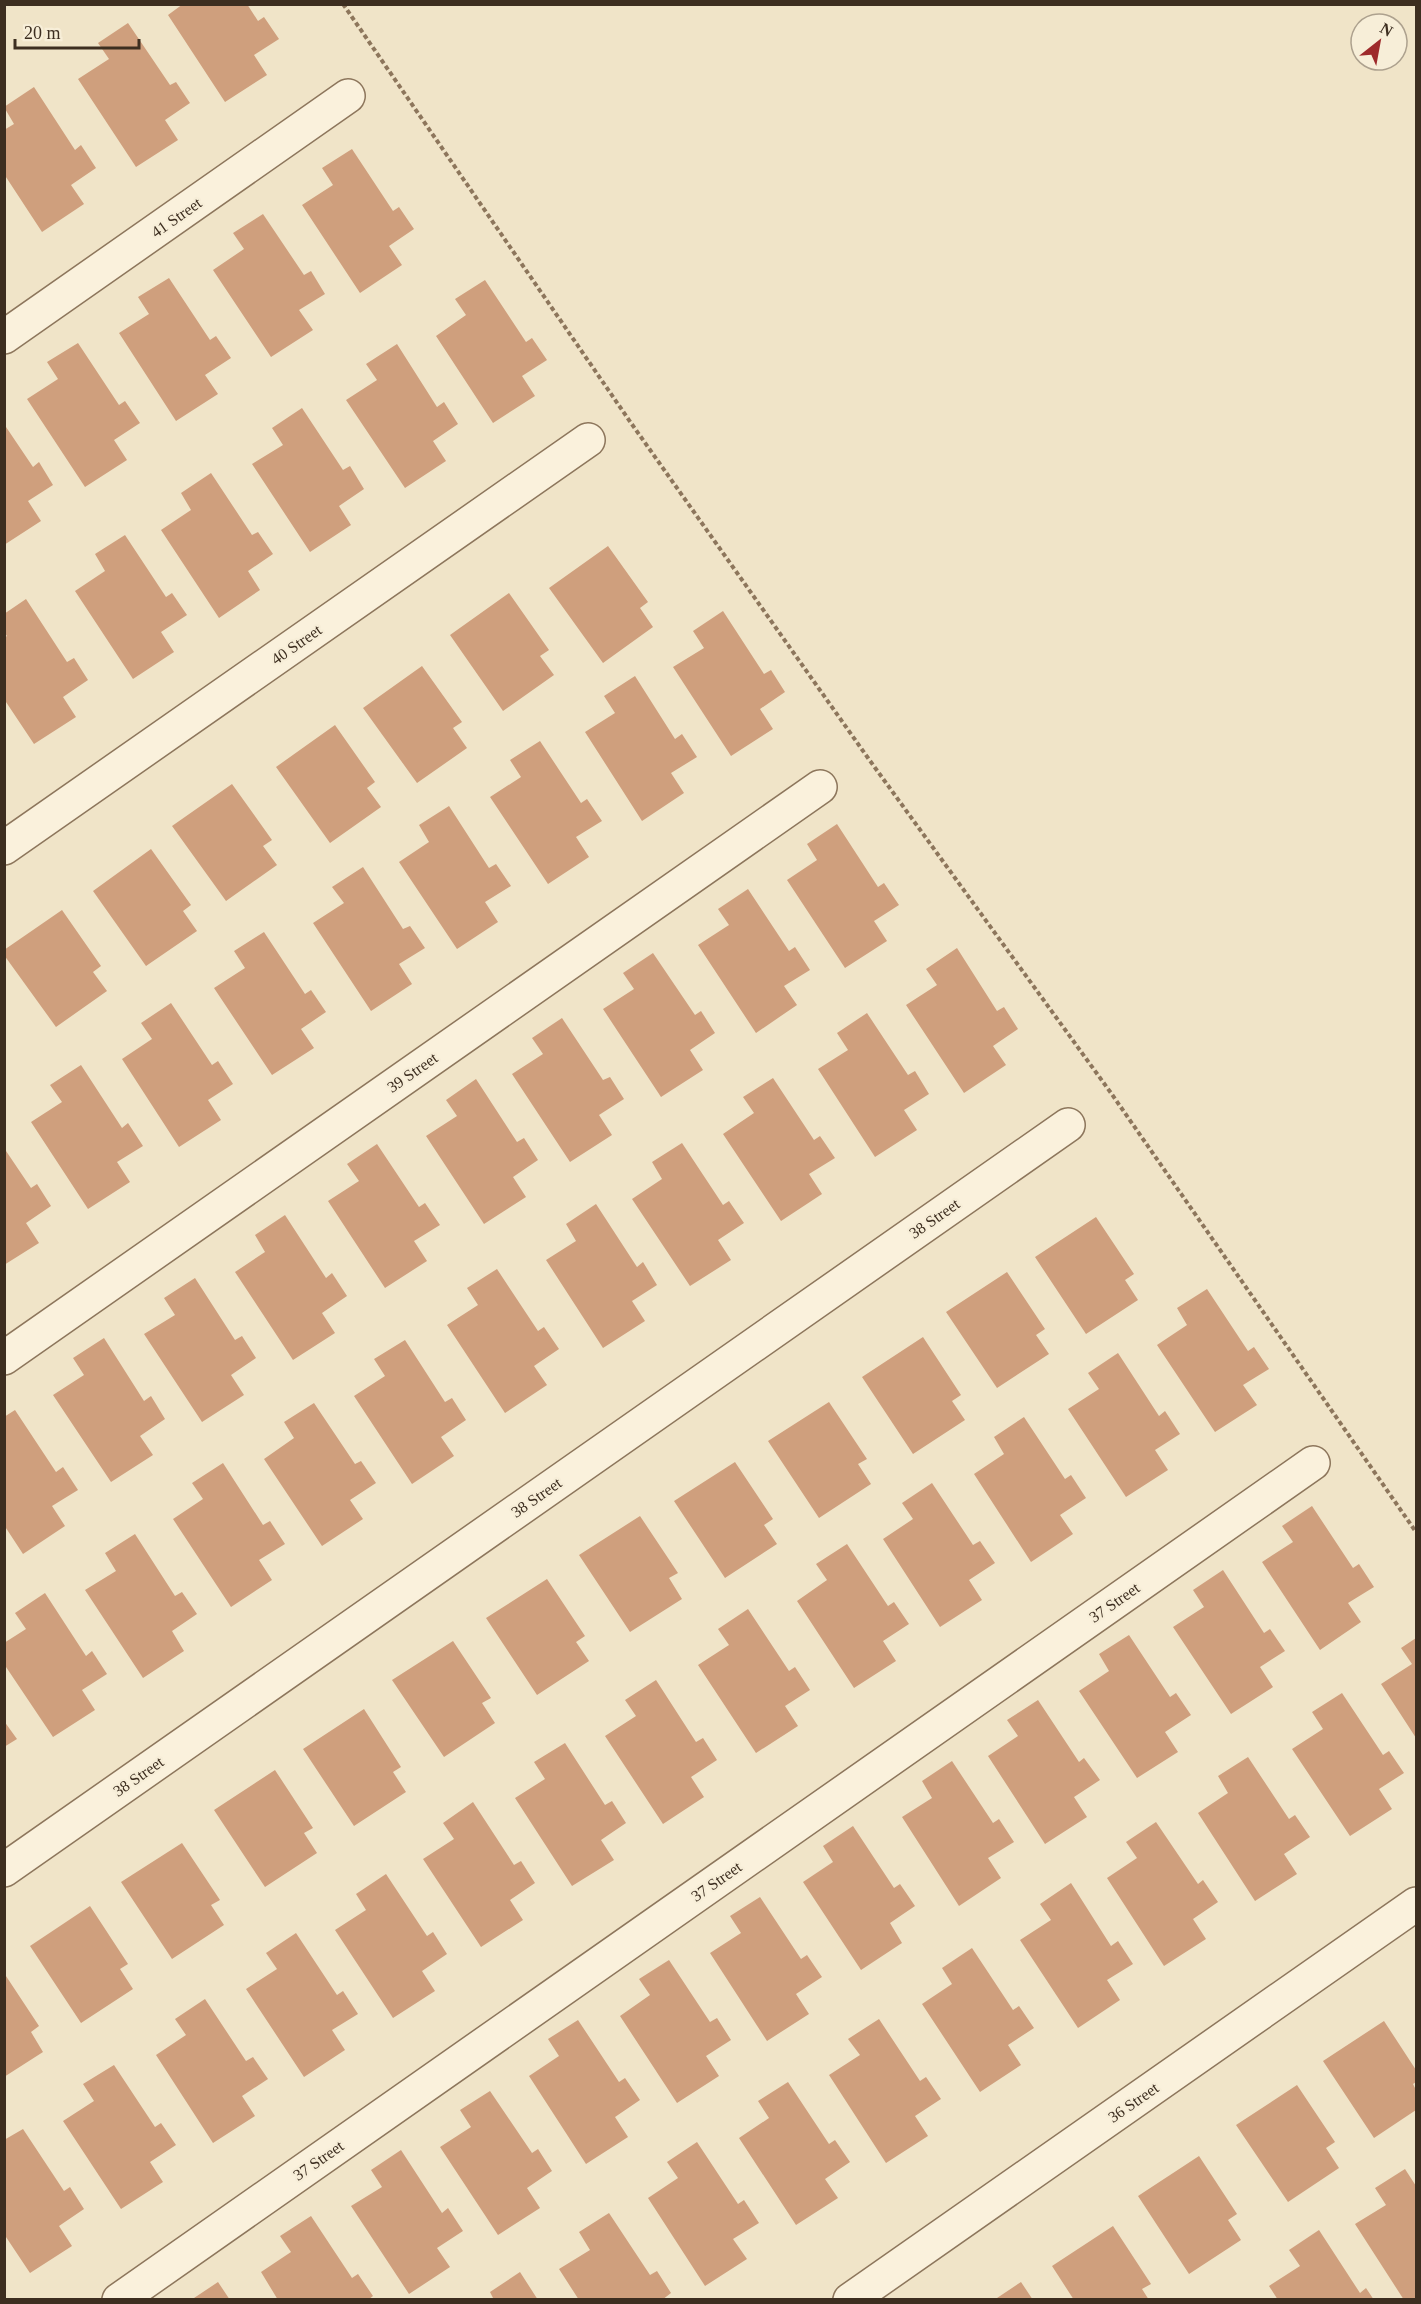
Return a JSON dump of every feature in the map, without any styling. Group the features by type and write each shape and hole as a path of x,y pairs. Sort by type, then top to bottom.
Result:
{"street":[{"name":"41 Street","path":"4,337 348,96"},
{"name":"40 Street","path":"4,848 588,440"},
{"name":"39 Street","path":"4,1358 820,787"},
{"name":"38 Street","path":"4,1870 1068,1125"},
{"name":"37 Street","path":"119,2300 1313,1462"},
{"name":"36 Street","path":"850,2300 1416,1904"}],"path":[{"path":"343,4 631,423 868,758 1111,1093 1416,1532"}],"building":[{"path":"183,4 247,4 258,21 264,17 279,39 254,55 267,75 225,102 168,15"},
{"path":"128,23 170,85 176,82 190,103 165,120 178,140 136,167 78,79 109,59 98,43"},
{"path":"34,87 75,150 81,145 96,168 71,185 84,204 42,232 4,174 4,130 14,124 4,107"},
{"path":"352,149 393,211 399,207 414,229 389,246 402,265 360,293 302,205 333,185 322,168"},
{"path":"263,214 304,275 311,271 325,294 299,310 313,330 271,357 213,270 244,249 233,233"},
{"path":"169,278 210,340 216,336 231,358 205,375 218,394 176,421 119,333 149,314 138,297"},
{"path":"485,280 526,342 532,338 547,360 522,376 535,396 493,423 436,336 466,315 455,299"},
{"path":"78,343 119,405 125,401 140,423 114,440 127,460 85,487 27,399 58,379 47,362"},
{"path":"397,344 437,407 444,402 458,424 433,441 446,461 405,488 346,400 377,380 366,364"},
{"path":"302,408 343,470 350,466 364,489 339,506 351,525 310,552 252,464 283,445 272,428"},
{"path":"4,424 33,467 39,462 53,485 28,501 41,521 4,545"},
{"path":"211,473 252,535 258,532 273,554 248,571 260,590 219,618 161,530 191,510 181,493"},
{"path":"125,535 166,597 172,593 187,615 161,632 174,652 133,679 75,591 105,571 95,554"},
{"path":"608,546 648,602 640,608 653,627 603,663 549,588"},
{"path":"509,593 549,650 540,656 554,675 503,711 450,635"},
{"path":"26,599 67,662 74,658 88,680 63,697 76,717 34,744 4,699 4,638 7,636 4,632 4,614"},
{"path":"723,611 764,674 771,670 785,692 760,709 773,729 731,756 673,667 704,648 693,631"},
{"path":"422,666 462,722 453,728 467,748 417,783 363,708"},
{"path":"635,676 675,739 682,734 697,757 671,773 684,793 642,821 585,732 615,713 604,696"},
{"path":"335,725 375,782 367,788 381,807 330,843 276,767"},
{"path":"540,741 581,803 587,799 602,821 576,837 589,857 548,884 490,797 521,777 510,760"},
{"path":"232,784 272,840 263,846 277,865 226,901 172,826"},
{"path":"449,806 489,868 496,864 511,886 485,902 498,922 457,949 399,862 429,842 419,825"},
{"path":"837,824 878,887 884,883 899,905 874,921 887,941 845,968 787,880 817,860 807,844"},
{"path":"151,849 191,905 183,911 197,931 146,966 93,891"},
{"path":"363,867 403,929 410,926 425,948 399,964 412,984 371,1011 313,923 344,903 332,887"},
{"path":"748,889 789,951 795,947 810,970 784,986 797,1005 756,1033 698,945 729,925 718,909"},
{"path":"62,910 101,966 93,972 107,991 56,1027 4,955 4,950"},
{"path":"264,932 305,994 311,990 326,1012 301,1029 314,1048 272,1075 214,988 245,968 234,951"},
{"path":"957,948 997,1011 1004,1007 1018,1029 993,1046 1006,1065 964,1093 906,1005 937,985 926,969"},
{"path":"653,953 695,1015 701,1011 715,1033 690,1050 703,1070 661,1097 603,1009 634,989 623,973"},
{"path":"171,1003 212,1065 218,1061 233,1084 208,1100 221,1120 179,1147 122,1059 152,1039 141,1023"},
{"path":"867,1013 908,1075 915,1071 929,1094 904,1110 917,1130 875,1157 818,1069 848,1050 837,1033"},
{"path":"562,1018 603,1080 610,1077 624,1099 599,1115 612,1135 570,1162 512,1074 543,1054 532,1038"},
{"path":"81,1065 122,1128 128,1123 143,1146 117,1162 130,1182 88,1209 31,1122 62,1102 50,1085"},
{"path":"773,1078 814,1140 820,1136 835,1158 809,1174 822,1194 781,1221 723,1134 754,1113 743,1097"},
{"path":"476,1079 517,1142 524,1138 538,1160 513,1177 526,1197 484,1224 426,1136 457,1116 446,1100"},
{"path":"682,1143 723,1205 729,1201 744,1223 718,1240 731,1260 690,1286 632,1199 662,1179 652,1162"},
{"path":"377,1144 419,1207 425,1203 440,1225 414,1241 427,1261 385,1288 328,1201 359,1181 347,1164"},
{"path":"4,1148 31,1188 37,1184 51,1206 26,1223 39,1243 4,1265"},
{"path":"596,1204 637,1267 643,1262 657,1285 632,1301 645,1321 603,1348 546,1260 576,1241 566,1224"},
{"path":"285,1215 326,1278 332,1273 347,1296 322,1313 335,1333 293,1360 235,1272 265,1252 255,1235"},
{"path":"1096,1217 1134,1274 1125,1280 1138,1300 1086,1334 1035,1257"},
{"path":"497,1269 538,1331 544,1327 559,1349 534,1366 547,1385 505,1413 447,1325 478,1305 467,1288"},
{"path":"1007,1272 1045,1329 1036,1335 1049,1354 997,1388 946,1312"},
{"path":"195,1278 235,1340 242,1336 256,1358 231,1375 244,1395 202,1422 144,1334 175,1315 164,1298"},
{"path":"1207,1289 1248,1351 1254,1347 1269,1369 1243,1385 1257,1405 1215,1432 1157,1345 1187,1325 1177,1308"},
{"path":"923,1337 961,1395 952,1401 965,1420 913,1454 862,1377"},
{"path":"104,1338 144,1401 151,1396 165,1419 140,1436 153,1455 111,1482 53,1395 84,1375 73,1358"},
{"path":"405,1340 445,1402 452,1398 466,1420 441,1437 454,1456 412,1484 354,1396 385,1376 374,1359"},
{"path":"1118,1353 1159,1416 1165,1411 1180,1434 1155,1450 1168,1470 1126,1497 1068,1409 1099,1389 1088,1373"},
{"path":"829,1402 867,1459 858,1464 871,1484 819,1518 768,1441"},
{"path":"314,1403 355,1464 361,1461 376,1483 350,1500 363,1519 322,1546 264,1459 294,1438 284,1422"},
{"path":"15,1410 56,1472 63,1467 78,1490 52,1506 65,1526 23,1554 4,1525 4,1417"},
{"path":"1024,1417 1065,1479 1071,1475 1086,1498 1060,1515 1073,1534 1031,1562 974,1474 1004,1454 994,1437"},
{"path":"735,1462 773,1519 764,1525 777,1544 725,1578 674,1501"},
{"path":"223,1463 263,1525 270,1521 285,1544 259,1560 272,1580 231,1607 173,1519 203,1499 192,1483"},
{"path":"932,1483 973,1545 980,1541 995,1563 969,1580 982,1600 940,1627 883,1539 913,1519 902,1503"},
{"path":"1312,1506 1353,1568 1359,1564 1374,1587 1348,1603 1361,1622 1320,1650 1262,1562 1293,1542 1282,1526"},
{"path":"640,1516 678,1573 669,1578 682,1599 630,1632 579,1555"},
{"path":"135,1534 175,1596 182,1592 197,1614 172,1631 184,1651 143,1678 85,1590 116,1571 105,1553"},
{"path":"847,1544 888,1606 894,1602 909,1624 883,1641 896,1661 854,1688 797,1601 827,1580 816,1564"},
{"path":"1223,1570 1264,1633 1270,1629 1285,1651 1260,1667 1273,1687 1231,1714 1173,1627 1204,1607 1193,1590"},
{"path":"547,1579 585,1636 576,1642 589,1661 537,1695 486,1618"},
{"path":"45,1593 86,1656 92,1651 107,1674 82,1690 95,1710 53,1737 4,1664 4,1643 26,1629 15,1613"},
{"path":"748,1609 789,1671 795,1667 810,1690 785,1706 798,1726 756,1753 698,1665 729,1645 718,1629"},
{"path":"1129,1635 1170,1697 1176,1693 1191,1715 1165,1732 1178,1752 1137,1778 1079,1691 1109,1671 1099,1654"},
{"path":"1416,1638 1416,1738 1381,1684 1412,1664 1401,1648"},
{"path":"453,1641 491,1698 482,1703 495,1723 444,1757 392,1680"},
{"path":"656,1680 696,1742 703,1738 717,1760 691,1777 704,1797 663,1824 605,1736 636,1716 625,1700"},
{"path":"1342,1693 1383,1755 1389,1751 1404,1773 1379,1789 1392,1809 1350,1836 1292,1749 1323,1729 1312,1712"},
{"path":"1038,1700 1079,1762 1084,1758 1100,1780 1074,1797 1087,1817 1045,1844 988,1756 1018,1736 1007,1720"},
{"path":"364,1709 401,1767 393,1772 406,1792 354,1826 303,1749"},
{"path":"4,1721 17,1739 4,1747"},
{"path":"565,1743 605,1805 612,1801 626,1823 601,1840 614,1860 572,1886 515,1798 545,1779 534,1762"},
{"path":"1248,1757 1289,1819 1295,1815 1310,1837 1284,1854 1297,1874 1255,1901 1198,1813 1228,1793 1218,1776"},
{"path":"952,1761 993,1823 999,1819 1014,1842 988,1858 1001,1878 959,1906 902,1817 932,1798 922,1781"},
{"path":"275,1770 313,1828 304,1833 317,1853 265,1887 214,1810"},
{"path":"473,1802 514,1865 521,1861 535,1883 510,1900 523,1920 481,1947 423,1859 454,1839 443,1823"},
{"path":"1156,1822 1198,1884 1203,1880 1218,1902 1193,1919 1206,1939 1164,1966 1107,1878 1137,1858 1126,1842"},
{"path":"853,1826 894,1888 900,1884 915,1906 890,1923 902,1943 861,1970 803,1882 833,1862 823,1846"},
{"path":"182,1843 220,1900 211,1905 224,1925 172,1959 121,1882"},
{"path":"386,1874 427,1936 433,1932 447,1954 422,1971 435,1991 393,2018 335,1930 366,1910 356,1894"},
{"path":"1071,1883 1111,1946 1118,1941 1133,1964 1107,1980 1120,2000 1078,2028 1020,1940 1051,1920 1040,1904"},
{"path":"760,1897 801,1959 807,1955 822,1977 796,1994 809,2014 767,2041 710,1953 741,1933 730,1916"},
{"path":"90,1906 128,1964 120,1969 133,1989 81,2023 30,1946"},
{"path":"296,1933 337,1995 343,1991 358,2014 332,2030 345,2050 304,2077 246,1989 277,1969 266,1953"},
{"path":"972,1948 1013,2010 1019,2006 1034,2028 1008,2045 1021,2065 980,2092 922,2004 952,1984 942,1968"},
{"path":"669,1960 710,2022 717,2018 731,2040 706,2056 719,2076 677,2103 620,2016 650,1995 639,1979"},
{"path":"4,1973 39,2026 31,2032 43,2052 4,2077"},
{"path":"205,1999 246,2061 253,2057 268,2079 242,2096 255,2116 213,2143 156,2055 186,2035 175,2019"},
{"path":"879,2019 920,2081 926,2077 941,2099 915,2116 928,2136 886,2163 829,2075 860,2055 848,2039"},
{"path":"578,2020 619,2082 625,2078 640,2100 615,2117 628,2137 586,2164 529,2076 559,2056 548,2039"},
{"path":"1384,2021 1416,2070 1416,2082 1413,2084 1416,2090 1416,2110 1374,2138 1323,2061"},
{"path":"114,2065 155,2127 161,2123 176,2145 150,2162 163,2182 121,2209 63,2121 94,2101 83,2084"},
{"path":"788,2082 829,2144 835,2140 850,2162 825,2179 838,2198 796,2225 739,2138 769,2118 758,2101"},
{"path":"1297,2085 1335,2142 1326,2148 1339,2168 1288,2202 1236,2125"},
{"path":"490,2091 532,2153 538,2149 552,2171 527,2188 540,2208 498,2235 440,2147 471,2127 460,2110"},
{"path":"23,2129 64,2191 70,2187 84,2209 59,2226 72,2246 30,2273 4,2234 4,2140"},
{"path":"697,2142 738,2204 744,2200 759,2223 733,2239 747,2259 705,2286 648,2198 678,2178 667,2162"},
{"path":"401,2150 442,2213 448,2208 463,2231 437,2248 450,2267 409,2294 351,2206 382,2187 371,2170"},
{"path":"1199,2156 1237,2214 1228,2220 1241,2240 1189,2274 1138,2196"},
{"path":"1405,2169 1416,2186 1416,2300 1404,2300 1355,2224 1386,2205 1375,2188"},
{"path":"609,2213 650,2275 657,2271 671,2293 662,2300 579,2300 559,2269 590,2250 579,2232"},
{"path":"311,2216 352,2278 358,2274 373,2296 368,2300 278,2300 261,2272 291,2252 280,2236"},
{"path":"1113,2226 1151,2284 1142,2289 1149,2300 1074,2300 1052,2266"},
{"path":"1319,2230 1360,2293 1366,2288 1374,2300 1278,2300 1269,2286 1300,2266 1289,2250"},
{"path":"520,2272 538,2300 494,2300 490,2292"},
{"path":"218,2282 230,2300 191,2300"},
{"path":"1021,2282 1033,2300 994,2300"}]}
